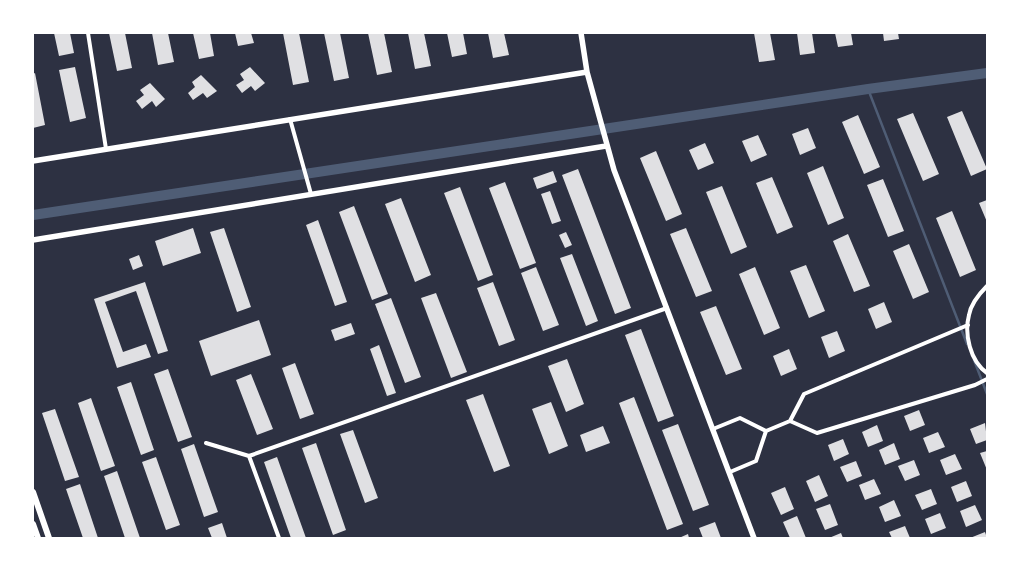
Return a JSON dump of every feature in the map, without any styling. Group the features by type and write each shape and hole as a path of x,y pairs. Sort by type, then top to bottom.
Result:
{"main road":[{"path":"33,492 49,538"},
{"path":"33,524 38,538"}],"street":[{"path":"88,33 106,149"},
{"path":"581,33 587,72 606,145 754,538"},
{"path":"33,160 587,72"},
{"path":"290,119 310,194"},
{"path":"33,240 606,145"},
{"path":"987,286 977,297 968,315 967,335 972,354 987,373"},
{"path":"206,443 250,456 667,308"},
{"path":"730,472 756,461 766,431 790,421 804,394 968,325"},
{"path":"790,421 817,433 976,385 987,379"},
{"path":"713,429 740,418 766,431"},
{"path":"250,456 279,538"}],"building":[{"path":"54,33 70,33 74,53 59,56"},
{"path":"109,33 125,33 132,68 117,71"},
{"path":"152,33 168,33 174,62 158,65"},
{"path":"193,33 210,33 214,56 199,59"},
{"path":"235,33 251,33 254,43 238,46"},
{"path":"283,33 299,33 309,82 293,85"},
{"path":"324,33 340,33 349,78 334,81"},
{"path":"368,33 384,33 392,72 377,75"},
{"path":"408,33 424,33 431,66 415,69"},
{"path":"447,33 463,33 467,54 452,57"},
{"path":"488,33 504,33 509,55 493,58"},
{"path":"754,33 770,33 775,60 759,62"},
{"path":"797,33 812,33 815,53 800,55"},
{"path":"835,33 851,33 853,45 838,47"},
{"path":"883,33 898,33 899,39 884,41"},
{"path":"75,67 86,118 70,122 59,70"},
{"path":"250,67 265,83 255,91 251,86 242,93 236,85 244,80 240,74"},
{"path":"35,73 45,125 33,128 33,74"},
{"path":"201,75 217,91 207,98 203,93 193,100 188,93 195,87 192,82"},
{"path":"150,83 165,99 156,107 152,101 142,109 136,101 144,95 140,90"},
{"path":"962,111 987,169 971,176 947,117"},
{"path":"913,113 939,174 923,181 897,119"},
{"path":"858,115 880,167 864,174 842,122"},
{"path":"808,128 816,148 800,155 792,134"},
{"path":"758,135 767,155 751,162 742,141"},
{"path":"705,143 714,163 698,170 689,150"},
{"path":"656,151 682,214 666,221 640,158"},
{"path":"823,166 844,218 828,225 807,173"},
{"path":"578,169 631,308 615,314 562,175"},
{"path":"553,171 557,182 537,189 533,178"},
{"path":"772,177 793,227 777,234 756,183"},
{"path":"883,179 904,231 888,237 867,185"},
{"path":"505,182 536,263 520,269 489,188"},
{"path":"722,186 747,247 731,254 706,192"},
{"path":"460,187 493,275 478,281 444,193"},
{"path":"550,191 561,221 552,224 541,194"},
{"path":"401,198 431,275 415,282 385,204"},
{"path":"987,200 987,222 979,203"},
{"path":"354,206 388,294 372,300 339,212"},
{"path":"952,211 976,270 960,277 936,218"},
{"path":"318,220 347,302 335,306 306,225"},
{"path":"193,228 201,253 163,266 155,241"},
{"path":"224,228 251,307 237,312 210,232"},
{"path":"686,228 712,291 696,297 670,234"},
{"path":"566,232 572,245 565,248 559,235"},
{"path":"848,234 870,286 854,292 833,241"},
{"path":"909,244 929,292 913,299 893,251"},
{"path":"572,254 598,321 586,326 560,258"},
{"path":"139,255 143,266 133,270 129,259"},
{"path":"806,265 825,311 809,318 790,271"},
{"path":"536,267 559,325 543,331 521,273"},
{"path":"755,267 780,328 764,335 739,274"},
{"path":"145,282 168,351 158,354 136,291 105,302 123,352 146,344 151,357 117,368 94,299"},
{"path":"493,282 515,340 499,346 477,288"},
{"path":"436,293 467,372 451,378 421,298"},
{"path":"391,298 421,377 405,383 375,304"},
{"path":"884,302 892,322 876,329 868,309"},
{"path":"716,306 742,369 726,375 700,312"},
{"path":"259,320 271,355 211,376 199,341"},
{"path":"351,323 355,334 335,341 331,330"},
{"path":"641,329 674,416 658,422 625,335"},
{"path":"837,331 845,351 829,358 821,337"},
{"path":"379,345 396,393 387,396 370,349"},
{"path":"789,349 797,369 781,376 773,356"},
{"path":"567,359 584,404 566,412 548,366"},
{"path":"295,363 314,414 300,419 282,368"},
{"path":"168,369 192,437 178,442 154,374"},
{"path":"251,374 273,429 257,435 236,380"},
{"path":"131,382 154,450 141,455 117,387"},
{"path":"483,394 510,466 494,472 466,400"},
{"path":"634,397 683,524 667,530 619,403"},
{"path":"91,398 115,466 101,471 78,403"},
{"path":"551,402 568,446 549,454 532,409"},
{"path":"55,409 79,477 65,481 42,413"},
{"path":"919,410 925,425 910,431 904,416"},
{"path":"985,423 987,440 976,444 970,429"},
{"path":"678,424 709,505 693,511 662,430"},
{"path":"877,425 883,441 868,447 862,432"},
{"path":"603,426 610,443 586,452 580,435"},
{"path":"353,430 378,498 365,503 340,434"},
{"path":"938,432 945,447 929,453 923,438"},
{"path":"843,439 849,454 834,461 828,445"},
{"path":"316,443 346,530 333,535 302,448"},
{"path":"894,443 900,459 885,465 879,450"},
{"path":"194,444 218,512 204,517 181,449"},
{"path":"987,451 987,470 980,453"},
{"path":"955,454 962,469 946,475 940,460"},
{"path":"156,457 180,525 166,530 142,462"},
{"path":"277,457 306,538 291,538 264,462"},
{"path":"914,460 920,475 905,481 898,466"},
{"path":"856,461 862,476 847,482 840,467"},
{"path":"117,471 140,538 125,538 104,476"},
{"path":"819,475 828,496 815,502 806,481"},
{"path":"874,479 881,494 865,500 859,485"},
{"path":"966,481 972,496 957,502 951,487"},
{"path":"80,484 98,538 83,538 66,489"},
{"path":"785,487 794,509 781,515 771,493"},
{"path":"931,489 937,504 922,510 915,495"},
{"path":"894,500 901,516 885,522 879,507"},
{"path":"830,504 838,525 825,530 816,509"},
{"path":"975,505 982,520 966,527 960,511"},
{"path":"940,513 946,528 931,534 925,519"},
{"path":"797,516 806,538 790,538 783,522"},
{"path":"715,522 721,538 703,538 699,528"},
{"path":"222,523 227,538 212,538 208,528"},
{"path":"905,526 910,538 892,538 889,532"},
{"path":"985,532 987,538 970,538"},
{"path":"841,533 843,538 829,538"},
{"path":"688,534 689,538 679,538"}],"waterway":[{"path":"33,215 868,89 987,73"},
{"path":"868,89 967,344"},
{"path":"974,360 987,394"}]}
